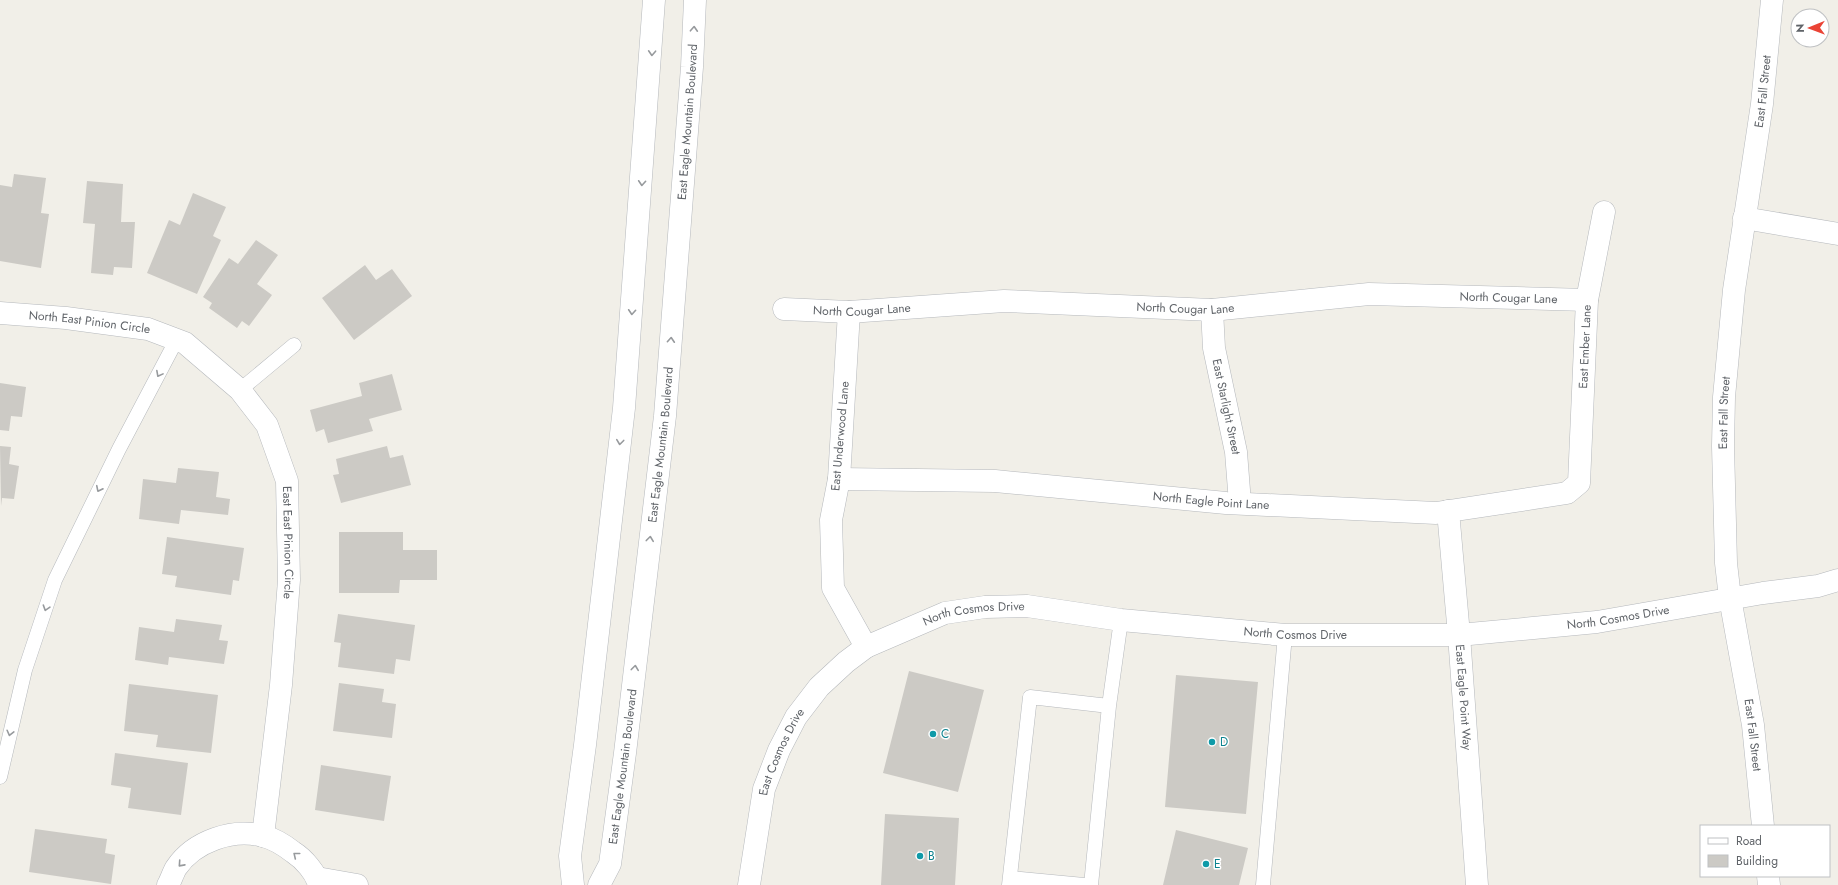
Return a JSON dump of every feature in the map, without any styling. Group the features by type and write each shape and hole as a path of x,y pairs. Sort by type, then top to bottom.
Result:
{"street":[{"path":"573,885 570,856 585,745 624,408 654,0"},
{"name":"East Eagle Mountain Boulevard","path":"599,885 610,864 611,857 625,753 665,416 692,67 695,0"},
{"name":"East Fall Street","path":"1763,825 1753,724 1730,598 1726,563 1723,446 1724,397 1734,290 1762,104 1772,0"},
{"name":"East Ember Lane","path":"1579,483 1587,300 1604,212"},
{"path":"1744,218 1838,234"},
{"name":"North Cougar Lane","path":"784,309 849,312 1004,301 1212,310 1369,294 1587,300"},
{"name":"East Starlight Street","path":"1212,310 1214,348 1236,452 1240,504"},
{"name":"East Underwood Lane","path":"849,312 839,479 831,520 833,588 866,647"},
{"name":"North East Pinion Circle","path":"0,313 66,318 148,329 177,339"},
{"name":"East East Pinion Circle","path":"177,339 185,343 240,390 267,425 287,481 289,580 281,685 263,836"},
{"name":"North Eagle Point Lane","path":"839,479 995,480 1240,504 1436,513 1566,493 1579,483"},
{"name":"East Eagle Point Way","path":"1448,511 1459,635 1477,885"},
{"name":"North Cosmos Drive","path":"866,647 945,613 985,607 1027,606 1121,620 1285,634 1459,635 1597,622 1730,598 1818,586 1838,580"},
{"name":"East Cosmos Drive","path":"749,885 764,789 779,750 796,717 819,687 846,662 866,647"},
{"path":"168,885 177,868 193,850 215,839 238,834 263,836 281,843 299,856 318,882 357,885"}],"lane":[{"path":"0,777 26,670 55,580 119,450 177,339"},
{"path":"240,390 294,345"},
{"path":"1091,885 1109,706 1121,620"},
{"path":"1263,885 1285,634"},
{"path":"1084,885 1009,881 1030,697 1109,706"}],"building":[{"path":"14,174 46,178 41,213 49,214 41,268 0,261 0,185 12,187"},
{"path":"87,181 123,184 121,222 135,222 132,268 114,267 113,275 91,273 95,224 83,223"},
{"path":"193,193 226,207 213,236 221,240 197,294 147,273 169,220 180,225"},
{"path":"256,240 278,255 257,284 272,295 249,326 242,321 237,328 209,308 212,303 203,297 229,258 238,264"},
{"path":"365,265 376,280 392,269 412,296 354,340 322,298"},
{"path":"392,374 402,410 369,419 373,431 328,443 324,429 316,432 310,410 362,396 359,383"},
{"path":"0,383 26,387 22,417 11,416 9,431 0,430"},
{"path":"0,446 11,447 9,464 19,466 14,499 2,498 1,506"},
{"path":"387,446 390,458 403,455 411,485 341,503 333,475 339,474 336,459"},
{"path":"178,468 219,472 216,497 230,499 228,515 181,510 179,524 139,519 143,479 176,483"},
{"path":"339,532 403,532 403,550 437,550 437,580 400,580 399,593 339,593"},
{"path":"167,537 244,548 239,581 233,580 231,595 175,587 177,576 162,574"},
{"path":"338,614 415,625 410,661 396,659 394,674 338,667 341,643 334,642"},
{"path":"176,619 222,625 219,640 228,641 224,664 169,657 168,665 135,660 139,627 174,632"},
{"name":"C","path":"909,671 984,690 958,792 883,773"},
{"name":"D","path":"1176,675 1258,682 1246,814 1165,807"},
{"path":"339,683 384,689 382,702 396,704 392,738 333,731"},
{"path":"129,684 218,695 211,753 156,747 158,735 124,731"},
{"path":"115,753 188,763 181,815 128,808 131,788 111,785"},
{"path":"321,765 391,776 384,821 315,810"},
{"name":"B","path":"885,814 959,818 955,885 881,885"},
{"path":"35,829 107,839 105,853 115,855 111,884 29,872"},
{"name":"E","path":"1176,830 1248,848 1239,885 1163,885"}],"place":[{"name":"C","path":"933,734"},
{"name":"D","path":"1212,742"},
{"name":"B","path":"920,856"},
{"name":"E","path":"1206,864"}]}
